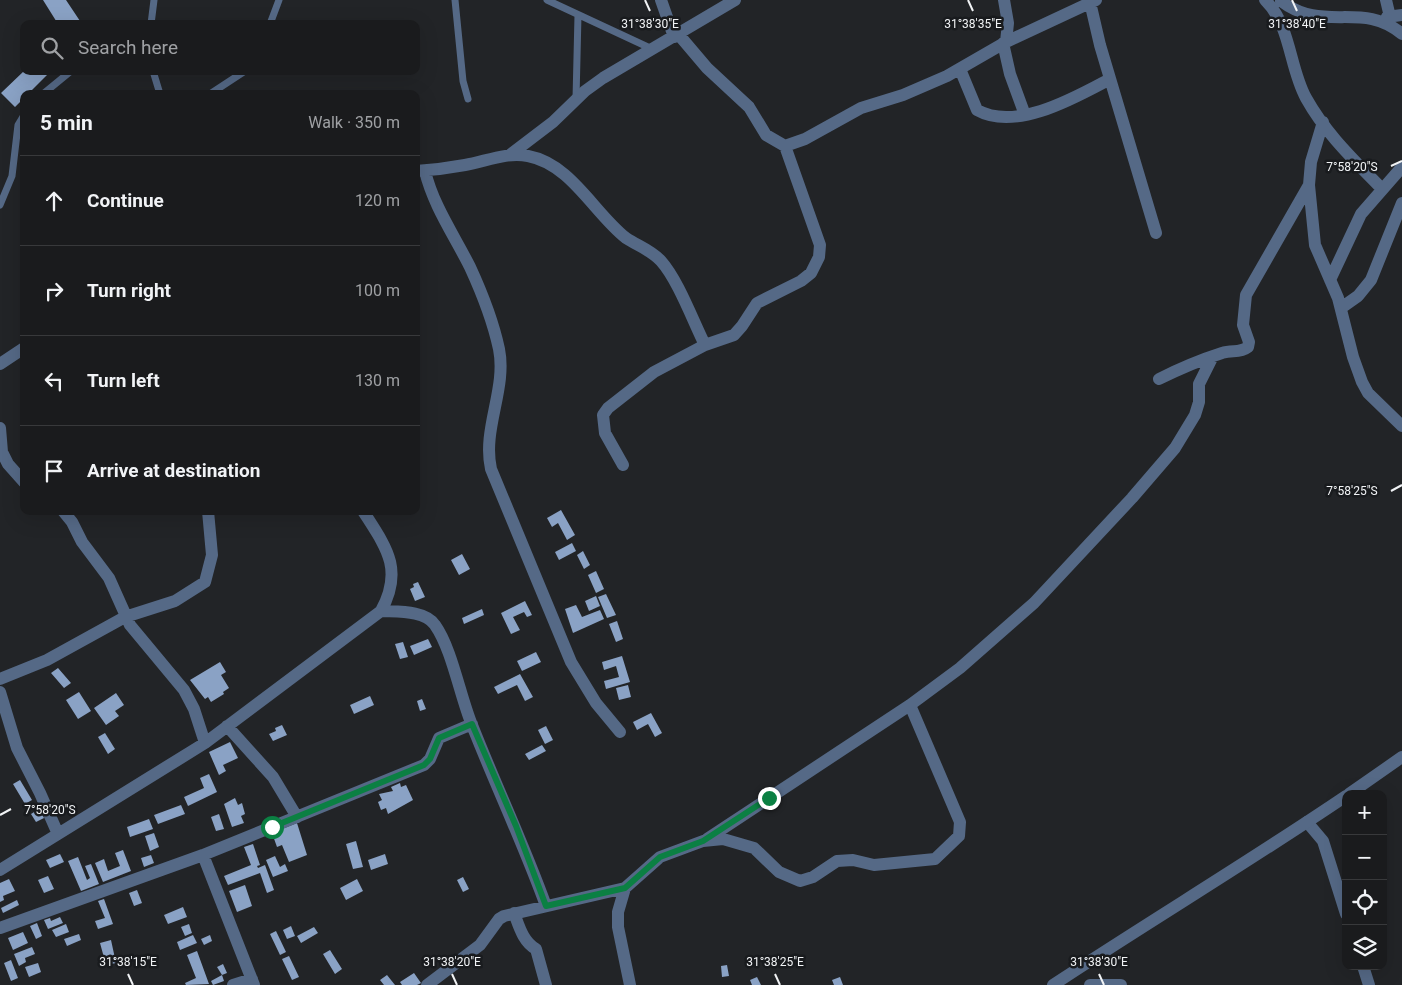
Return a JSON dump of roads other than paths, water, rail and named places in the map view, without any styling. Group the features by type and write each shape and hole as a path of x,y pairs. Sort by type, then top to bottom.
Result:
{"street":[{"path":"623,465 605,433 603,415 608,408 654,372 705,345 734,335 757,303 801,281 811,273 816,265 820,245 785,146 766,135 749,107 707,68 677,36 661,0"},
{"path":"510,154 553,122 576,99 603,78 650,48 677,36 735,0"},
{"path":"1004,0 1008,23 1004,42 1010,74 1025,115"},
{"path":"1265,0 1275,10 1286,38 1296,76 1322,122 1343,151 1382,189"},
{"path":"1280,0 1303,14 1352,10 1393,16"},
{"path":"1386,0 1402,34"},
{"path":"785,146 805,139 861,108 926,86 960,69 1004,42 1093,1 1110,79 1156,233"},
{"path":"960,69 977,110 993,115 1025,115 1054,107 1110,79"},
{"path":"1322,122 1311,162 1309,185 1315,245 1341,308 1362,382 1368,393 1402,426"},
{"path":"620,732 596,703 571,662 491,469 489,444 502,372 499,350 484,302 470,267 421,171 465,165 510,154 530,156 543,161 580,190 605,219 626,238 649,251 661,262 705,345"},
{"path":"1330,280 1361,214 1402,168"},
{"path":"1159,379 1225,351 1240,352 1248,348 1249,342 1243,325 1246,295 1309,185"},
{"path":"1341,308 1358,296 1372,280 1402,203"},
{"path":"0,364 20,351"},
{"path":"426,985 480,945 499,919 514,913 625,888 660,857 703,841 910,705 1004,631 1034,603 1132,498 1175,448 1195,416 1199,402 1199,384 1213,356"},
{"path":"0,428 1,453 20,478"},
{"path":"66,515 86,548 108,578 126,617 140,639 184,690 194,709 205,743"},
{"path":"0,679 47,660 126,617 174,601 204,582 212,555 208,515"},
{"path":"0,870 116,795 205,743 381,611 389,596 392,579 391,560 365,515"},
{"path":"381,611 407,612 426,617 435,624 446,648 472,724 516,826 546,906"},
{"path":"0,692 17,748 40,792 58,834"},
{"path":"703,841 723,839 754,848 779,872 800,881 813,878 836,860 853,860 874,866 937,858 959,836 960,822 910,705"},
{"path":"0,928 202,854 424,765 430,759 439,738 472,724"},
{"path":"227,726 273,776 297,817"},
{"path":"1355,790 1402,758"},
{"path":"1056,984 1342,799"},
{"path":"1307,822 1323,841 1342,901"},
{"path":"202,854 253,982 233,985"},
{"path":"625,888 618,912 618,928 630,985"},
{"path":"514,913 524,936 530,946 536,950 546,985"},
{"path":"1364,970 1369,985"},
{"path":"1090,985 1121,985"}],"lane":[{"path":"152,20 154,0"},
{"path":"272,20 280,0"},
{"path":"455,0 463,81 468,99"},
{"path":"547,0 650,48"},
{"path":"576,99 578,15"},
{"path":"52,90 67,75"},
{"path":"154,75 159,90"},
{"path":"216,90 239,75"},
{"path":"0,205 12,176 18,125 20,122"}]}
